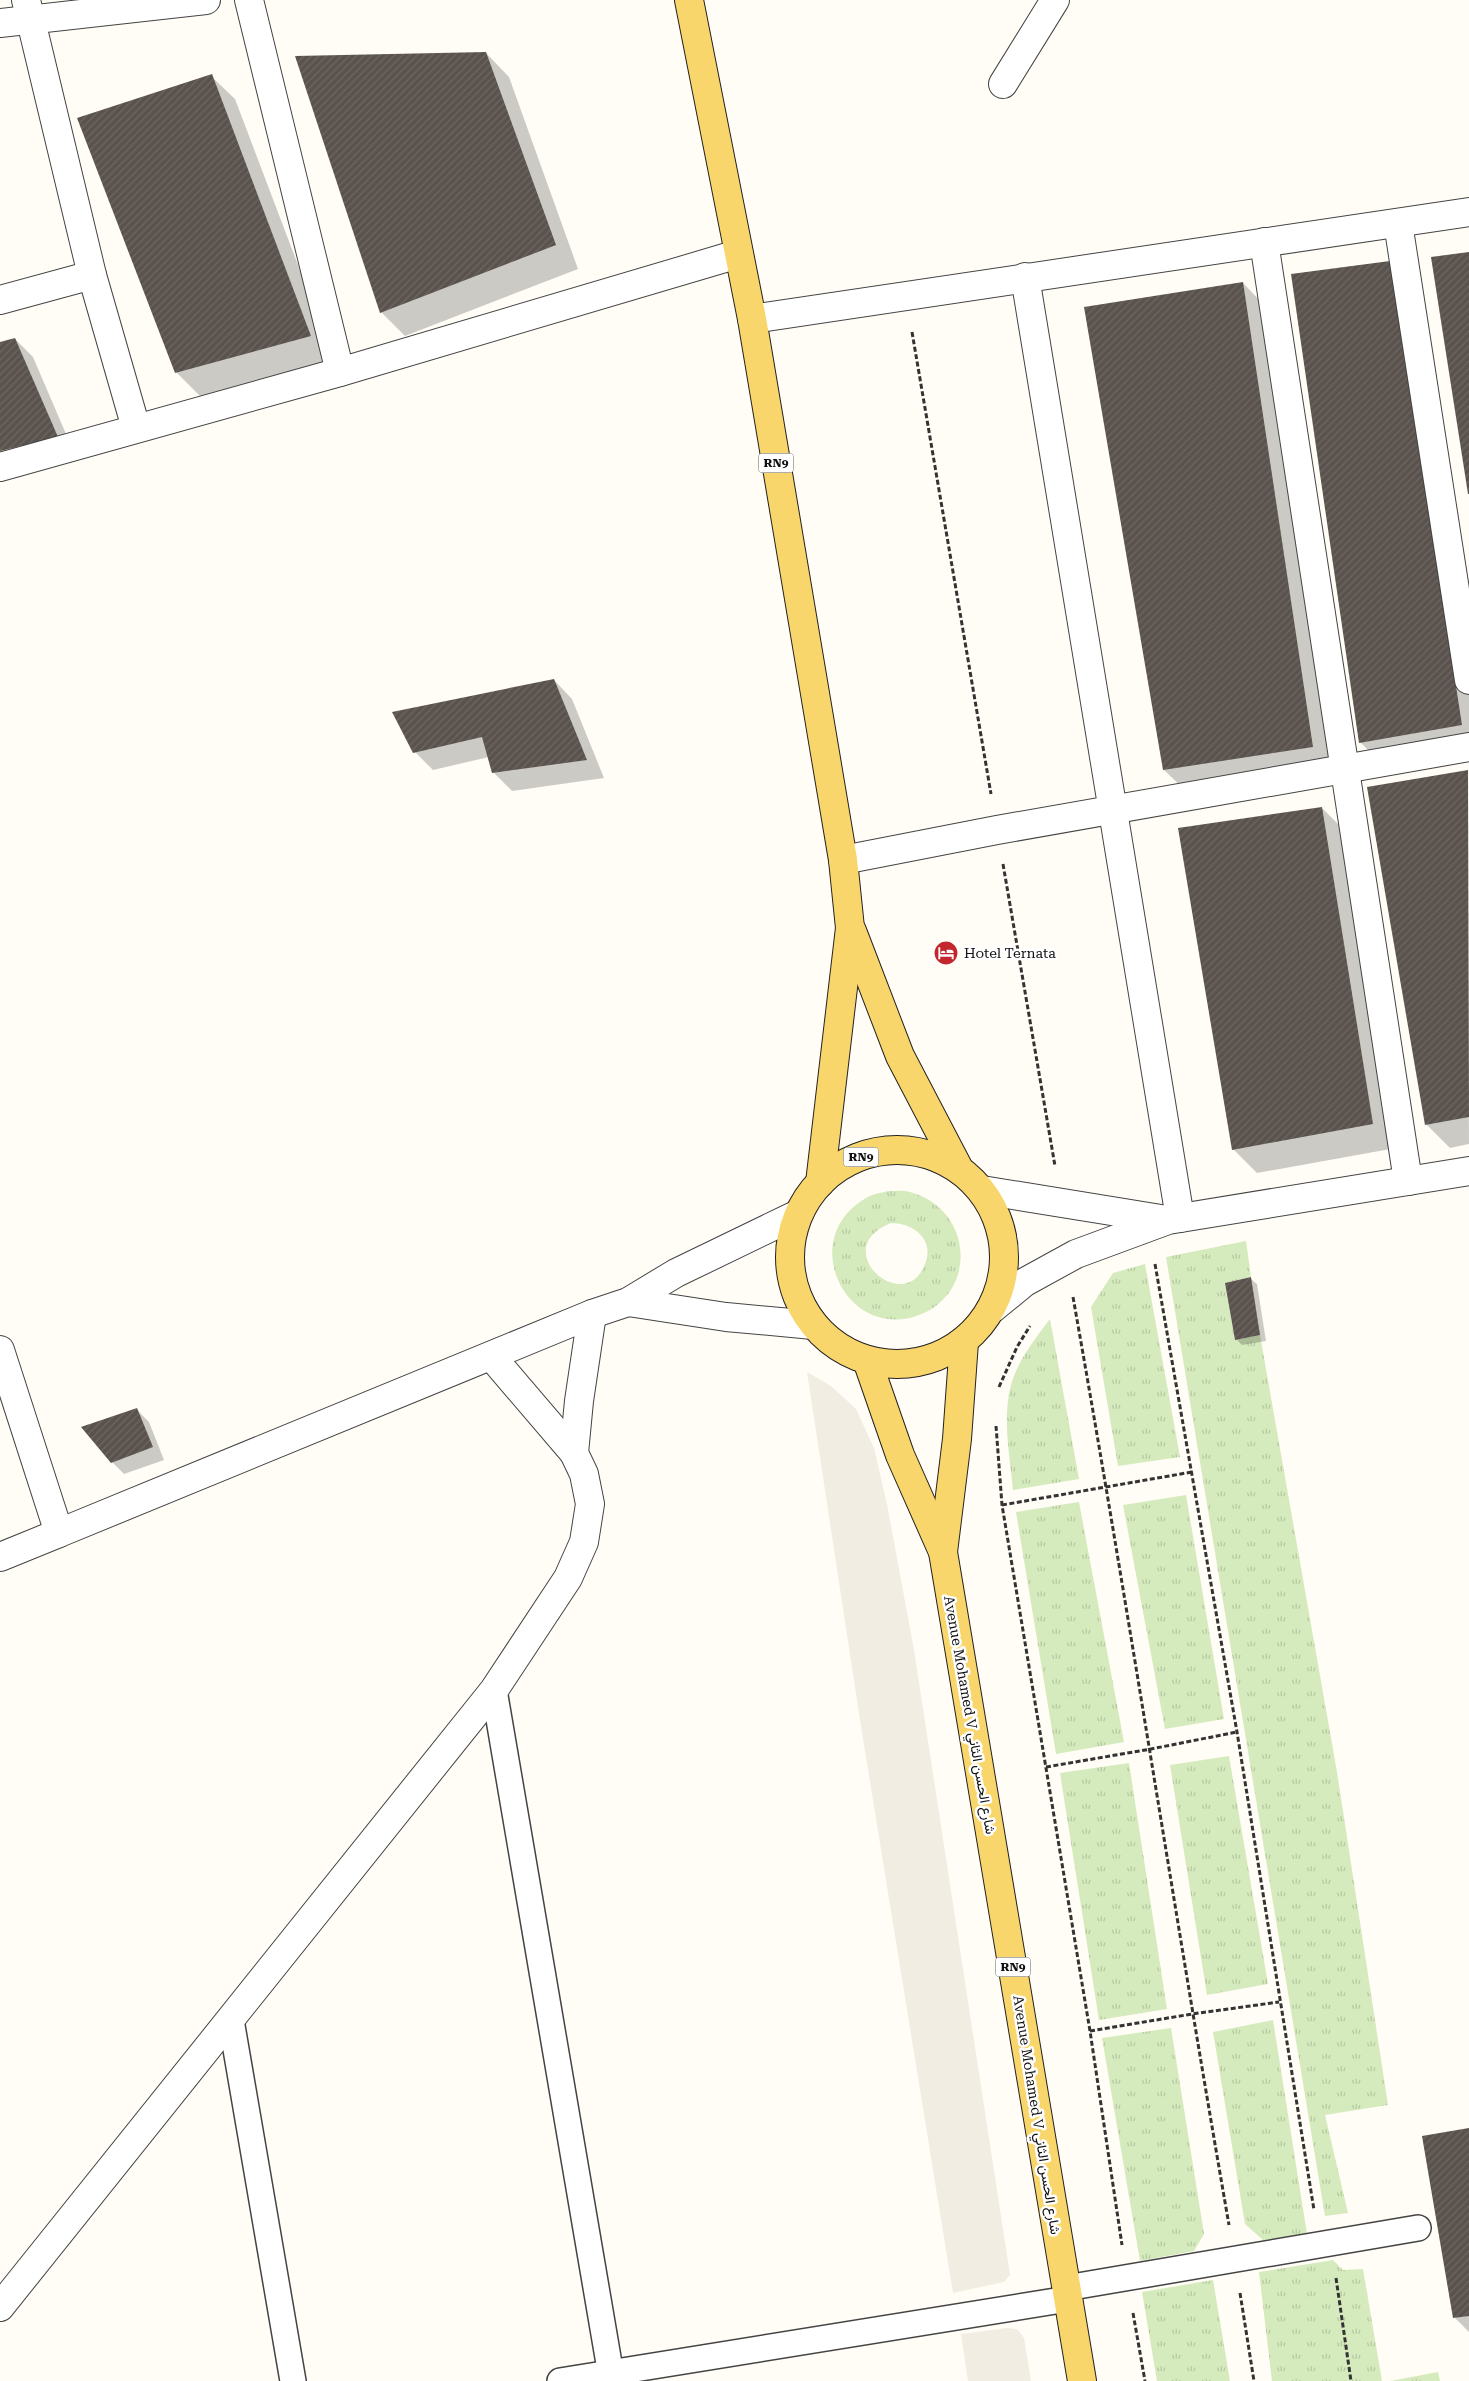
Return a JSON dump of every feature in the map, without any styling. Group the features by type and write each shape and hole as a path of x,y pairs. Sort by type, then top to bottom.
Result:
{"main road":[{"name":"RN9","path":"689,0 752,319 843,860 850,928 820,1183"},
{"name":"RN9","path":"850,928 900,1056 958,1168"},
{"name":"RN9","path":"886,1150 923,1152 958,1168 982,1190 998,1218 1006,1248 1003,1280 992,1309 980,1327 964,1342 934,1358 902,1364 868,1363 839,1347 813,1325 799,1300 790,1272 790,1242 798,1214 820,1183 850,1161 886,1150"},
{"name":"Avenue Mohamed V شارع الحسن الثاني","path":"943,1552 957,1439 964,1342"},
{"name":"Avenue Mohamed V شارع الحسن الثاني","path":"868,1363 900,1455 943,1552 1082,2381"}],"street":[{"path":"0,23 29,10 206,0"},
{"path":"249,0 340,372"},
{"path":"1003,84 1055,0"},
{"path":"29,10 92,275 136,428"},
{"path":"752,319 905,294 1469,212"},
{"path":"1398,222 1469,680"},
{"path":"1264,242 1408,1181"},
{"path":"0,467 340,372 738,254"},
{"path":"0,300 92,275"},
{"path":"1025,277 1112,810 1174,1219"},
{"path":"843,860 997,830 1469,747"},
{"path":"992,1309 1025,1282 1076,1254 1174,1219 1469,1171"},
{"path":"982,1190 1174,1219"},
{"path":"0,1557 492,1357 592,1314 628,1302 676,1273 798,1214"},
{"path":"628,1302 726,1317 813,1325"},
{"path":"574,1453 579,1401 592,1314"},
{"path":"0,1350 59,1533"},
{"path":"0,2307 494,1690 568,1578 584,1542 590,1504 584,1474 574,1453 492,1357"}],"lane":[{"path":"494,1690 612,2377"},
{"path":"231,2020 293,2381"},
{"path":"560,2381 612,2377 1067,2293 1127,2278 1418,2228"}],"path":[{"path":"905,294 1061,1201"},
{"path":"1155,1261 1237,1732 1279,2002 1320,2245 1333,2260 1351,2381"},
{"path":"1073,1295 1151,1749 1192,2014 1236,2259 1254,2381"},
{"path":"999,1394 999,1386 1017,1347 1031,1325"},
{"path":"997,1419 1002,1505 1090,2031 1144,2381"},
{"path":"1002,1505 1192,1472"},
{"path":"1046,1767 1237,1732"},
{"path":"1090,2031 1279,2002"}],"green space":[{"path":"888,1191 908,1191 934,1203 951,1221 960,1244 959,1270 948,1294 939,1304 928,1311 900,1319 876,1316 855,1304 841,1286 833,1263 834,1239 844,1217 866,1198","holes":["891,1223 907,1226 920,1234 925,1240 927,1247 925,1264 915,1279 902,1284 888,1282 876,1274 868,1262 866,1248 873,1234"]},
{"path":"1246,1241 1251,1277 1225,1283 1235,1340 1260,1335 1337,1772 1388,2105 1325,2115 1348,2213 1325,2216 1166,1257"},
{"path":"1145,1264 1180,1457 1118,1466 1091,1307 1113,1273"},
{"path":"1050,1319 1079,1479 1013,1490 1007,1424 1008,1398 1014,1376 1022,1358"},
{"path":"1186,1495 1224,1719 1165,1729 1123,1505"},
{"path":"1079,1502 1124,1742 1056,1754 1016,1512"},
{"path":"1229,1756 1268,1984 1207,1995 1170,1765"},
{"path":"1129,1763 1167,2009 1099,2020 1060,1773"},
{"path":"1273,2020 1307,2234 1263,2240 1245,2224 1213,2032"},
{"path":"1171,2028 1204,2234 1194,2251 1140,2261 1102,2038"},
{"path":"1333,2260 1343,2270 1363,2269 1382,2381 1272,2381 1259,2272"},
{"path":"1213,2280 1230,2381 1157,2381 1142,2292"},
{"path":"1438,2372 1440,2381 1390,2381"}],"shaded area":[{"path":"807,1372 831,1386 856,1409 874,1448 887,1504 914,1650 1010,2275 1004,2282 953,2293 860,1720"},
{"path":"1007,2328 1017,2329 1024,2338 1031,2381 968,2381 961,2334"}],"building":[{"path":"486,52 556,245 380,313 295,56"},
{"path":"212,74 311,336 175,373 77,118"},
{"path":"1469,252 1469,494 1468,494 1431,257"},
{"path":"1390,261 1462,725 1359,743 1291,274"},
{"path":"1243,282 1313,747 1163,770 1084,307"},
{"path":"15,338 58,437 0,451 0,342"},
{"path":"554,679 587,760 492,773 482,737 413,753 392,712"},
{"path":"1468,770 1469,1117 1425,1125 1367,787"},
{"path":"1322,807 1373,1124 1232,1150 1178,828"},
{"path":"1251,1277 1260,1335 1235,1340 1225,1283"},
{"path":"137,1408 153,1447 111,1463 81,1427"},
{"path":"1469,2128 1469,2316 1453,2318 1422,2136"}],"place":[{"name":"Hotel Ternata","path":"946,953"}]}
